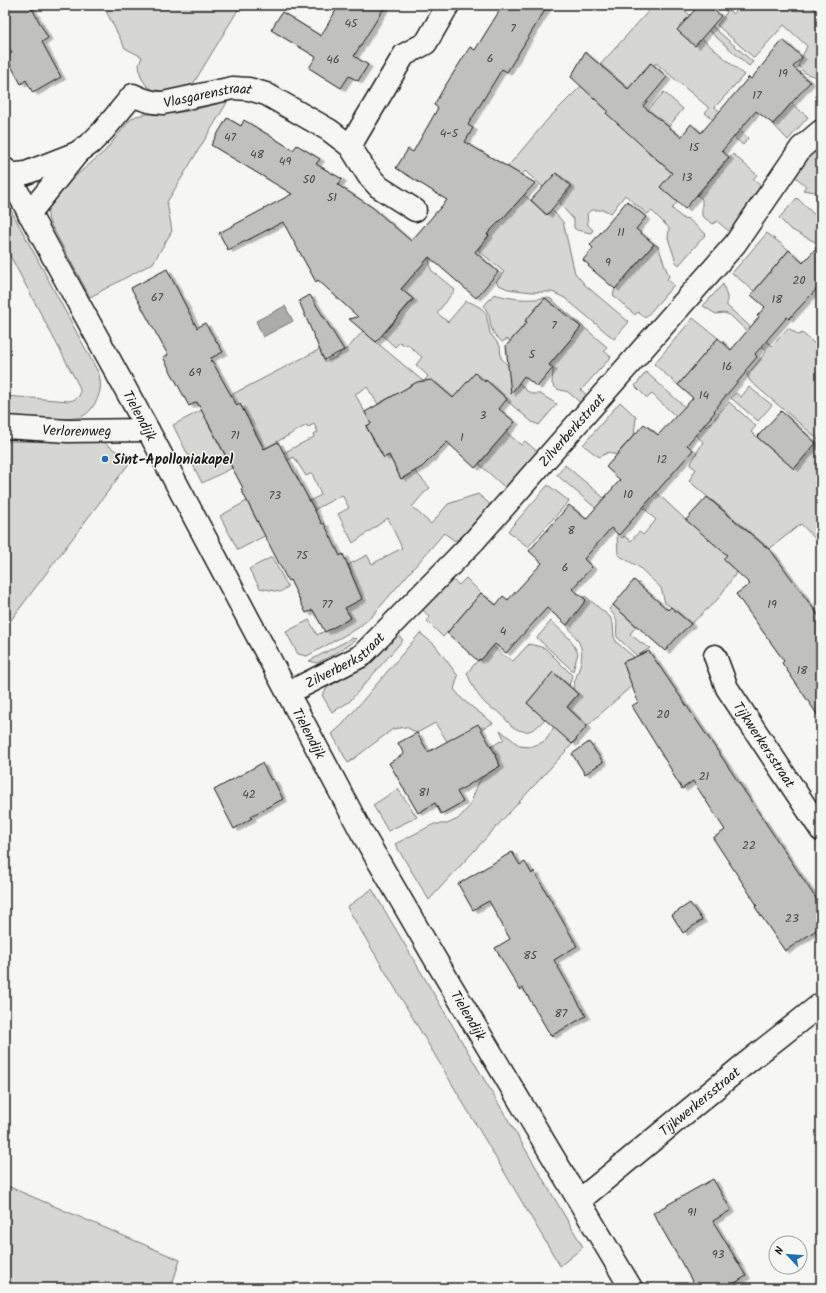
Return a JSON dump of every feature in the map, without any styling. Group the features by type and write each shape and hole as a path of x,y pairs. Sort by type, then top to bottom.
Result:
{"street":[{"path":"350,146 404,56 426,43 448,5"},
{"name":"Vlasgarenstraat","path":"29,214 78,153 103,131 133,95 153,103 163,103 233,88 249,89 266,94 329,130 350,146 368,175 379,187 415,210"},
{"name":"Zilverberkstraat","path":"288,693 361,656 474,541 735,244 801,148 821,131"},
{"name":"Vlasgarenstraat","path":"6,172 26,173 78,153"},
{"name":"Tielendijk","path":"6,172 148,430 369,844 434,957 631,1288"},
{"name":"Verlorenweg","path":"5,427 68,431 148,430"},
{"name":"Tijkwerkersstraat","path":"715,656 727,688 821,830"},
{"name":"Tijkwerkersstraat","path":"580,1200 734,1073 821,1004"}],"shaded area":[{"path":"103,5 241,5 193,84 164,92 155,91 147,86 142,79 139,65 142,57 125,48"},
{"path":"654,5 679,5 690,15 677,30 695,46 701,38 744,75 715,107 748,138 743,145 705,113 709,108 656,63 654,66 650,63 628,89 600,65"},
{"path":"719,5 727,5 725,7 733,14 741,5 810,5 817,11 821,11 821,76 808,74 798,66 807,46 784,25 754,58 717,25 727,12"},
{"path":"712,26 753,62 749,66 708,30"},
{"path":"590,77 598,102 608,111 606,113 639,120 664,92 683,109 648,152 672,173 664,183 678,195 677,202 672,209 685,220 687,218 706,234 679,265 676,262 668,238 669,228 652,211 647,214 625,195 611,213 604,210 591,210 587,214 588,225 593,230 591,233 574,228 574,220 560,204 572,187 556,173 543,187 525,171 513,184 546,215 551,209 563,222 575,273 585,285 629,322 614,339 565,298 552,292 532,292 508,289 499,285 496,282 504,272 478,250 489,235 471,220 471,210 548,119","holes":["518,201 501,220 484,205"]},
{"path":"228,101 167,202 172,231 153,263 90,297 49,221 47,209 51,200 58,191 105,151 130,120 136,116 189,111"},
{"path":"791,103 808,117 788,140 773,124"},
{"path":"821,142 821,193 803,190 806,186 792,174"},
{"path":"733,154 757,175 753,179 763,188 732,234 717,221 713,224 702,216 702,199 697,195"},
{"path":"797,198 821,221 821,245 790,229 779,218"},
{"path":"5,199 99,374 100,390 98,398 92,408 83,416 77,418 57,419 5,416 5,396 69,401 77,398 80,392 79,386 5,246"},
{"path":"767,233 789,250 754,291 732,273"},
{"path":"654,244 658,246 669,277 667,279 674,285 645,318 638,312 635,315 613,295 615,289"},
{"path":"429,257 431,270 455,290 437,313 448,322 466,301 481,308 486,313 490,333 500,346 501,358 510,368 520,384 527,391 533,394 540,394 557,404 539,425 532,422 506,400 507,399 486,380 447,405 403,407 396,394 378,404 367,387 355,394 371,423 366,427 384,458 389,455 401,479 415,471 430,488 412,507 431,524 448,504 478,494 493,507 475,528 455,541 444,533 372,616 358,628 307,656 298,654 286,632 309,620 317,635 351,618 345,608 352,573 348,565 367,555 372,564 402,548 388,518 353,543 338,514 349,508 342,495 238,550 220,516 247,501 261,529 321,495 312,473 306,476 294,457 272,469 268,461 314,437 313,434 318,432 314,424 308,427 307,425 264,449 240,404 207,422 232,468 202,483 173,425 320,349 325,362 340,355 339,353 348,348 363,331 424,382 428,376 416,365 422,357 407,344 405,346 400,342 395,347 382,335 413,300 401,289"},
{"path":"723,284 727,297 727,306 772,346 788,328 799,335 802,333 821,349 821,545 801,524 755,560 765,546 689,481 696,469 690,465 703,442 652,394 647,398 635,386 646,372 707,427 729,402 756,426 751,432 794,469 818,439 750,381 747,375 767,351 730,315 724,313 716,314 703,306"},
{"path":"494,294 519,299 545,298 510,341 507,339 502,342 494,334 489,315 484,306"},
{"path":"545,298 551,299 607,347 604,351 611,357 581,390 590,398 583,405 568,392 557,389 552,384 553,368 549,365 581,327"},
{"path":"285,306 293,321 263,337 256,321"},
{"path":"693,318 718,338 678,385 654,364"},
{"path":"749,387 772,405 758,421 731,398 736,393 741,397"},
{"path":"620,402 636,417 634,435 616,455 609,452 599,457 583,445"},
{"path":"506,432 521,445 525,441 540,454 508,490 479,464"},
{"path":"5,441 104,442 130,462 5,628"},
{"path":"565,465 623,514 612,522 557,475"},
{"path":"548,485 569,501 528,547 508,531"},
{"path":"656,492 686,520 728,554 723,559 737,572 717,600 691,624 665,603 661,588 639,567 618,555 617,533 622,538 624,536 631,541 639,532 643,535 656,520 643,507"},
{"path":"272,557 288,587 280,592 260,588 249,569"},
{"path":"445,573 459,585 466,578 481,593 443,637 427,621 430,617 417,605"},
{"path":"585,596 610,617 613,624 614,637 617,643 634,657 623,662 628,675 647,672 587,726 567,707 578,694 573,690 573,688 582,657 582,652 581,646 566,624 569,614"},
{"path":"613,605 636,626 630,634 650,648 637,656 617,637 617,623 615,617 609,609"},
{"path":"551,621 570,639 578,653 573,671 537,638"},
{"path":"394,632 403,640 349,702 332,712 322,695 328,687 357,669"},
{"path":"420,633 435,645 458,676 454,689 463,700 493,723 451,747 435,723 417,733 406,727 393,729 348,763 332,734 342,725"},
{"path":"352,638 357,639 333,655 317,663 309,661"},
{"path":"529,644 545,648 572,675 569,686 553,673 527,703 545,719 534,729 522,731 513,727 500,713 490,708 483,702 467,673 493,646 513,661"},
{"path":"557,722 577,739 429,900 395,844 434,824 447,824 458,819 469,807 479,781 483,776 500,766 491,747 504,739 500,730 520,746 529,747 546,740"},
{"path":"398,789 417,817 388,831 373,805"},
{"path":"372,889 583,1247 560,1266 347,907"},
{"path":"5,1185 180,1260 171,1288 5,1288"}],"building":[{"path":"5,5 30,5 48,38 42,42 61,77 33,93 26,80 21,84 5,55 12,53 5,41"},
{"path":"339,5 386,5 354,56 368,65 358,81 349,76 341,88 309,68 316,57 271,30 282,12 321,36"},
{"path":"503,5 548,5 507,72 502,69 468,125 473,128 465,142 535,183 487,234 489,235 475,252 498,272 476,298 429,257 401,289 413,299 376,342 349,319 358,317 318,280 316,282 283,222 228,250 219,233 292,194 211,145 227,118 241,126 244,120 293,150 297,145 320,159 316,164 342,179 338,185 372,207 411,241 447,200 396,168 408,149 413,152 438,108 434,105 445,86 470,47 475,50"},
{"path":"699,5 708,5 721,16 695,46 677,30"},
{"path":"783,40 802,57 793,67 810,82 773,124 756,111 722,151 729,157 685,209 660,187 672,173 606,113 608,111 571,77 585,52 628,89 651,63 667,77 643,106 681,137 691,124 701,133 749,77 751,79"},
{"path":"556,173 571,186 547,215 531,200"},
{"path":"627,201 646,217 636,229 654,244 615,289 583,260 593,248 590,245"},
{"path":"821,242 821,284 789,319 787,317 755,354 757,357 745,371 746,372 687,445 693,450 619,535 611,528 584,559 592,567 572,589 586,600 567,625 547,608 506,653 495,644 481,660 479,659 478,661 447,633 481,593 496,605 503,596 508,600 542,563 529,551 569,505 586,519 620,480 606,467 644,424 658,435 693,398 678,385 718,338 731,350 759,317 757,316 765,307 751,295 789,250 803,263"},
{"path":"167,269 197,328 205,323 223,352 211,358 212,360 210,361 212,361 237,406 240,404 264,449 278,442 322,524 324,523 340,556 343,554 362,599 345,608 351,618 325,632 313,610 306,613 290,580 288,581 241,489 243,488 197,402 189,406 163,357 168,355 131,288"},
{"path":"310,295 344,350 324,360 299,301"},
{"path":"545,298 581,327 549,365 553,368 537,387 524,376 511,394 506,346"},
{"path":"475,373 485,382 486,380 507,399 499,409 515,422 475,468 447,442 422,467 401,479 389,455 384,458 366,426 371,424 365,412 417,382 432,380 453,398"},
{"path":"781,411 816,443 794,469 757,437"},
{"path":"707,497 772,552 821,619 821,720 782,663 784,661 736,594 750,584 723,559 727,555 686,520"},
{"path":"634,580 668,610 671,607 691,624 665,651 613,605"},
{"path":"649,651 821,906 821,927 785,951 755,907 757,905 713,838 725,830 693,781 682,789 632,706 638,702 623,662"},
{"path":"553,672 578,694 567,707 587,726 572,744 527,703"},
{"path":"478,724 496,755 495,756 500,766 457,792 463,802 441,814 435,803 418,813 389,763 404,754 398,743 417,733 428,752"},
{"path":"589,742 603,762 585,774 572,754"},
{"path":"262,763 271,780 273,779 283,799 251,816 252,818 234,829 214,790"},
{"path":"512,852 520,865 525,862 532,874 534,871 577,946 554,960 586,1016 551,1036 523,988 520,990 495,948 510,939 489,901 473,910 458,884"},
{"path":"690,903 702,920 683,933 672,915"},
{"path":"713,1179 731,1210 713,1221 746,1276 727,1288 696,1288 653,1213"}],"place":[{"name":"Sint-Apolloniakapel","path":"105,459"}]}
